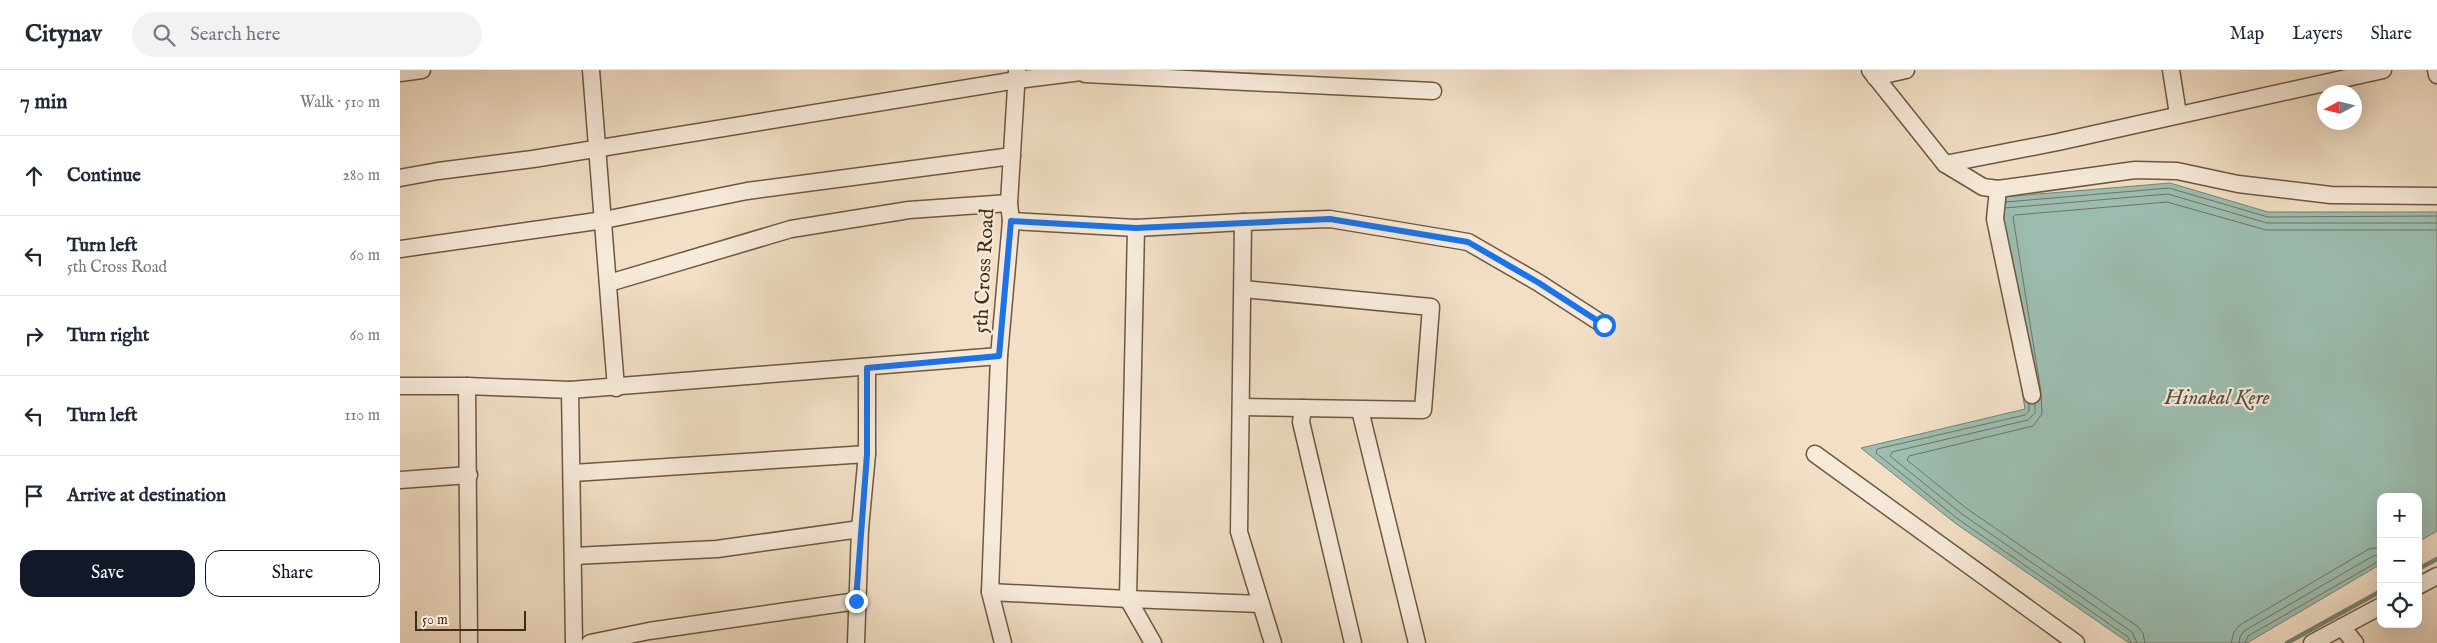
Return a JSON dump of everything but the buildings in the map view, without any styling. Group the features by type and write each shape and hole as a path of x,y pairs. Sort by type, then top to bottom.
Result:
{"street":[{"path":"400,73 422,70"},
{"path":"591,70 599,149 616,388"},
{"path":"1075,74 1097,70"},
{"path":"1873,73 1906,70"},
{"path":"2171,70 2178,114"},
{"path":"1945,164 2058,142 2383,70"},
{"path":"2436,70 2437,75"},
{"path":"1873,73 1945,164 1983,187 1998,189 2068,178 2135,170 2152,170 2177,171 2238,184 2331,195 2437,196"},
{"path":"400,178 438,170 599,149 1017,75 1075,74 1433,91"},
{"name":"5th Cross Road","path":"1003,643 990,592 999,356 1011,221 1009,202 1017,75"},
{"path":"400,249 604,220 747,191 1012,156"},
{"path":"1998,189 1995,219 2032,395"},
{"path":"609,283 791,229 909,210 1009,202"},
{"path":"1011,221 1136,228 1330,219 1468,242 1539,283 1604,325"},
{"path":"1243,222 1239,532 1273,643"},
{"path":"1136,228 1128,600 1153,643"},
{"path":"1241,407 1423,410 1431,306 1243,289"},
{"path":"400,386 467,386 570,390 616,388 999,356"},
{"path":"856,643 860,529 867,454 867,368"},
{"path":"467,386 469,643"},
{"path":"570,390 573,473 574,643"},
{"path":"1304,408 1302,422 1353,643"},
{"path":"1360,410 1417,643"},
{"path":"573,473 867,454"},
{"path":"1815,454 2076,643"},
{"path":"400,480 469,475"},
{"path":"574,556 717,549 860,529"},
{"path":"2422,584 2437,576"},
{"path":"990,592 1128,600 1261,604"},
{"path":"590,643 649,631 856,601"},
{"path":"2312,643 2377,608"},
{"path":"2342,627 2355,643"}],"water":[{"name":"Hinakal Kere","path":"2170,183 2268,212 2437,212 2437,531 2422,540 2422,493 2377,493 2377,566 2247,643 2129,643 1955,523 1861,448 2025,409 1991,198"}],"waterway":[{"path":"2422,567 2437,559"},
{"path":"2287,643 2377,593"}],"route":[{"path":"856,601 867,454 867,368 999,356 1011,221 1136,228 1330,219 1468,242 1539,283 1604,325"}]}
